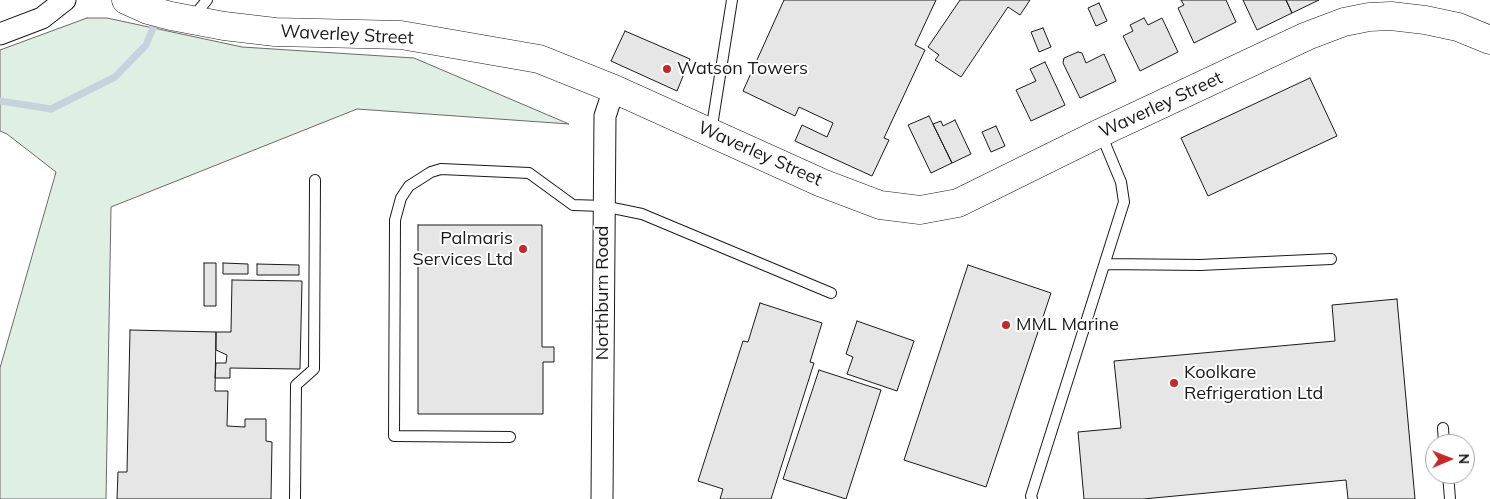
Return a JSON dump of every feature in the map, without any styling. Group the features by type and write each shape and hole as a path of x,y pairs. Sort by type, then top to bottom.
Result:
{"main road":[{"name":"Waverley Street","path":"169,9 224,26 275,32 401,35 539,59 614,89 822,183 880,205 920,210 958,203 1100,133 1307,36 1344,22 1369,17 1388,8 1426,20 1458,26 1490,40"}],"street":[{"path":"0,34 42,18 65,0"},
{"name":"Northburn Road","path":"602,499 605,116 614,89"}],"lane":[{"path":"711,132 732,0"},
{"path":"1032,499 1031,496 1124,202 1122,182 1100,133"},
{"path":"510,436 394,436 395,220 401,198 409,186 431,172 441,169 529,173 573,205 603,206 642,214 832,293"},
{"path":"295,499 296,385 314,369 315,180"},
{"path":"1105,264 1200,265 1331,259"},
{"path":"1443,428 1443,434"},
{"path":"1449,484 1450,499"}],"green space":[{"path":"87,18 107,18 242,47 414,58 569,124 357,109 111,207 106,499 0,499 0,368 56,172 7,134 0,131 0,50"}],"building":[{"path":"784,0 936,0 915,45 925,50 884,138 889,140 872,176 795,141 802,125 827,137 833,123 799,107 795,116 743,91"},
{"path":"960,0 1030,0 1020,15 1008,7 961,77 935,60 939,55 928,47"},
{"path":"1181,0 1226,0 1236,22 1194,43 1178,8 1184,5"},
{"path":"1243,0 1286,0 1292,13 1257,30"},
{"path":"1286,0 1319,0 1292,13"},
{"path":"1099,3 1107,21 1096,26 1088,8"},
{"path":"1144,18 1148,25 1162,18 1178,52 1140,71 1123,36 1133,31 1130,25"},
{"path":"1043,28 1051,47 1039,52 1031,32"},
{"path":"625,31 690,59 677,91 611,61"},
{"path":"1078,52 1082,53 1086,63 1104,54 1116,81 1080,98 1063,63 1064,58"},
{"path":"1045,62 1065,105 1031,121 1016,90 1036,81 1030,69"},
{"path":"1310,78 1337,136 1208,196 1181,138"},
{"path":"929,116 952,163 931,173 908,125"},
{"path":"955,120 971,154 952,163 933,124 941,121 943,126"},
{"path":"996,126 1005,146 991,152 982,132"},
{"path":"418,225 542,225 542,347 554,347 554,362 543,362 543,414 418,414"},
{"path":"204,263 216,263 216,306 204,306"},
{"path":"223,263 248,264 248,274 223,274"},
{"path":"257,264 299,265 299,275 257,275"},
{"path":"968,265 1051,293 986,487 904,460"},
{"path":"232,280 302,281 300,369 230,368 230,378 215,378 216,363 226,363 227,355 216,350 216,332 231,332"},
{"path":"1397,299 1415,499 1348,499 1346,480 1143,499 1084,499 1078,432 1121,428 1114,361 1335,341 1332,305"},
{"path":"760,303 822,323 810,362 814,363 771,499 720,499 723,489 698,481 743,341 748,342"},
{"path":"857,321 914,341 897,391 847,374 853,357 846,354"},
{"path":"130,330 216,332 215,391 228,391 227,426 245,427 245,419 266,419 266,441 272,442 271,499 117,499 118,472 127,472"},
{"path":"819,370 881,390 846,499 783,479"}],"waterway":[{"path":"0,101 51,109 115,77 146,45 157,18"}],"place":[{"name":"Watson Towers","path":"667,69"},
{"name":"Palmaris Services Ltd","path":"523,249"},
{"name":"MML Marine","path":"1006,325"},
{"name":"Koolkare Refrigeration Ltd","path":"1174,383"}]}
